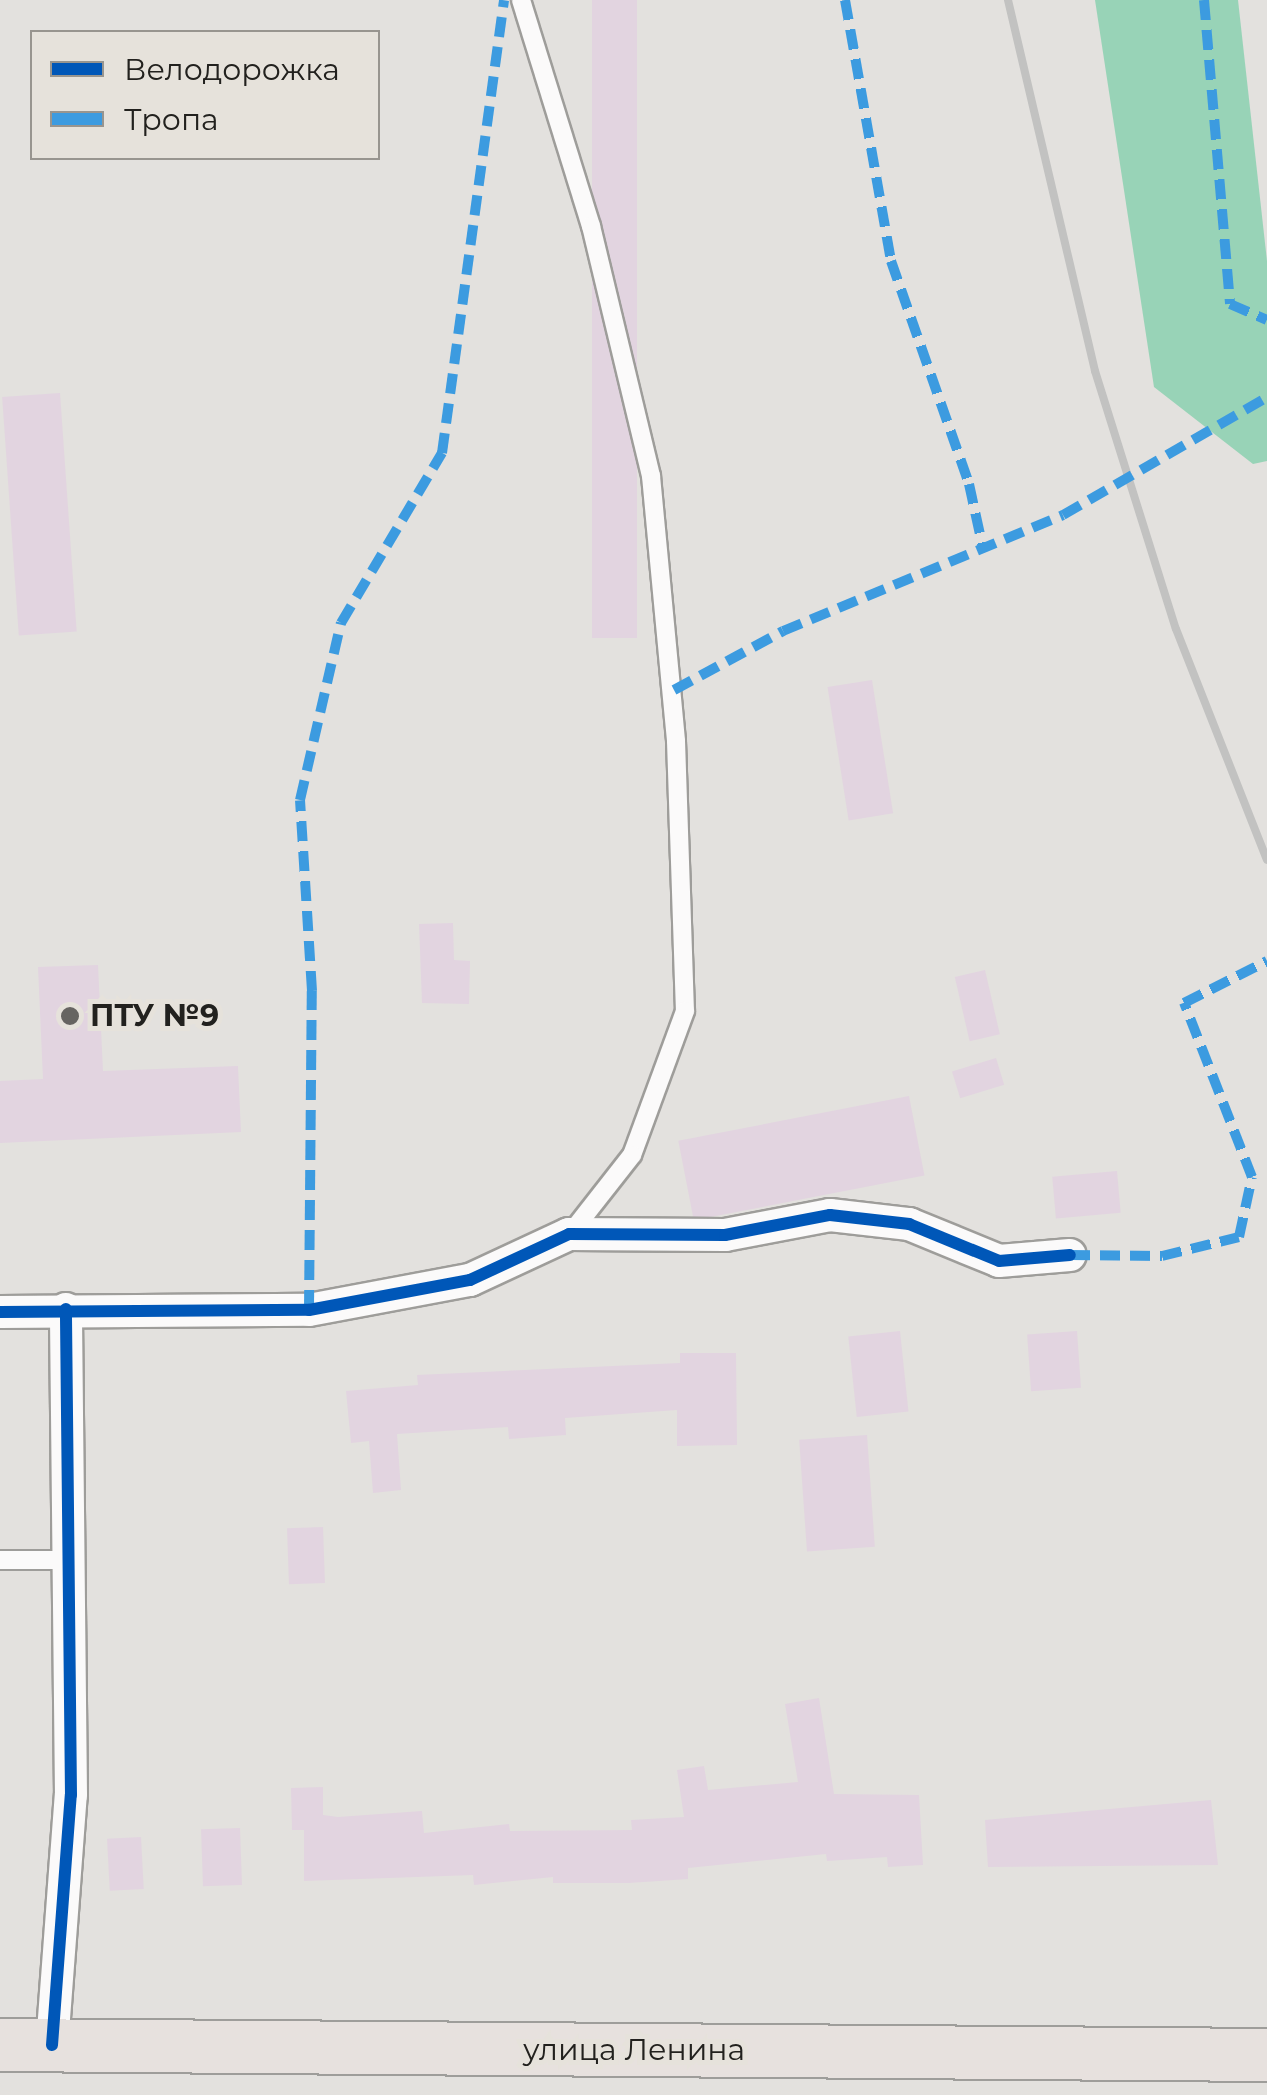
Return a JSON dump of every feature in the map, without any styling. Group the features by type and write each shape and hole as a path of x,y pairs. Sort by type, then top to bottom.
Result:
{"main road":[{"name":"улица Ленина","path":"0,2045 1267,2055"}],"street":[{"path":"0,1312 309,1310 470,1280 570,1234 725,1235 830,1215 909,1224 999,1261 1070,1255"},
{"path":"52,2045 71,1795 66,1309"}],"lane":[{"path":"521,0 591,226 652,476 676,741 685,1010 632,1155 570,1234"},
{"path":"0,1560 70,1560"}],"green space":[{"path":"1095,0 1238,0 1267,261 1267,461 1253,464 1154,387"}],"building":[{"path":"592,0 637,0 637,638 592,638"},
{"path":"60,393 77,631 19,635 2,397"},
{"path":"872,680 893,813 849,820 828,687"},
{"path":"453,923 454,960 470,961 469,1004 422,1003 419,924"},
{"name":"ПТУ №9","path":"98,965 103,1071 238,1066 241,1132 0,1143 0,1081 43,1079 38,967"},
{"path":"985,970 1000,1034 970,1041 955,977"},
{"path":"996,1058 1004,1085 960,1098 952,1071"},
{"path":"909,1096 924,1176 694,1220 678,1141"},
{"path":"1117,1171 1121,1213 1056,1219 1052,1177"},
{"path":"900,1331 908,1412 857,1417 848,1336"},
{"path":"1077,1331 1081,1388 1031,1391 1027,1334"},
{"path":"680,1353 736,1353 737,1445 677,1446 677,1410 565,1418 566,1435 509,1439 508,1427 397,1434 401,1490 373,1493 369,1441 351,1443 346,1391 418,1385 417,1375 680,1363"},
{"path":"867,1435 875,1547 807,1551 799,1440"},
{"path":"323,1527 325,1583 289,1584 287,1528"},
{"path":"819,1698 834,1794 919,1795 923,1865 888,1867 887,1857 827,1861 826,1854 688,1868 688,1879 629,1883 553,1883 553,1877 474,1885 473,1875 304,1881 304,1830 292,1830 291,1788 323,1787 323,1815 422,1811 424,1833 509,1824 510,1831 632,1830 631,1820 684,1817 677,1770 704,1766 708,1790 798,1782 785,1704"},
{"path":"1211,1800 1218,1865 988,1867 985,1820"},
{"path":"240,1828 242,1885 203,1886 201,1829"},
{"path":"141,1837 144,1889 110,1891 107,1839"}],"railway":[{"path":"1008,0 1095,371 1176,629 1267,860"}],"marked path":[{"path":"309,1310 312,991 300,800 341,623 442,453 504,0"},
{"path":"845,0 891,261 969,484 983,548"},
{"path":"1204,0 1230,304 1267,320"},
{"path":"674,690 783,631 1063,515 1267,397"},
{"path":"1070,1255 1162,1256 1239,1237 1252,1177 1184,1003 1267,961"}],"cycle path":[{"path":"0,1312 309,1310 470,1280 569,1234 725,1235 830,1215 909,1224 999,1261 1070,1255"},
{"path":"52,2045 71,1795 66,1309"}],"place":[{"name":"ПТУ №9","path":"70,1016"}]}
